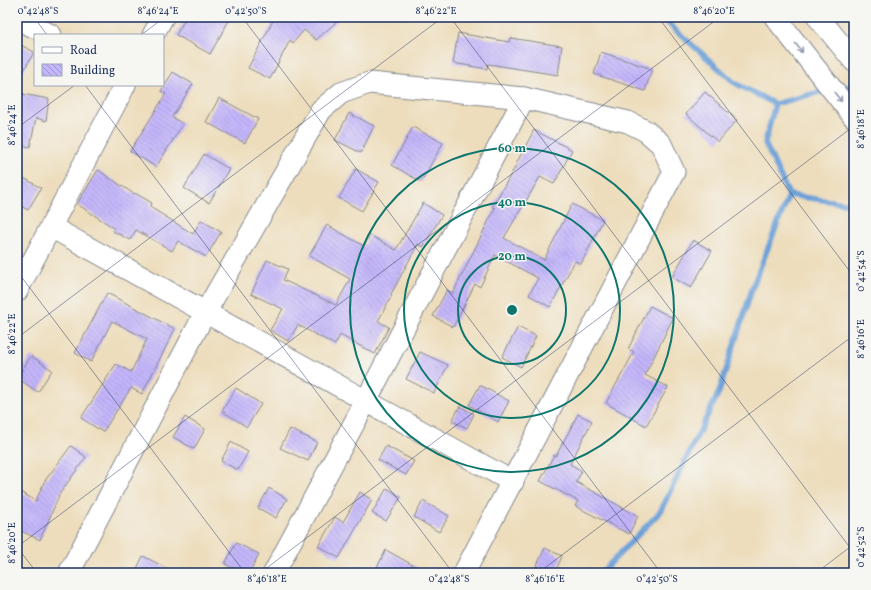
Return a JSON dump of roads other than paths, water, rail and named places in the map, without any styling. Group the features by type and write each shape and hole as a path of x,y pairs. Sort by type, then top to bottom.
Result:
{"street":[{"path":"154,34 163,17"},
{"path":"774,17 853,116"},
{"path":"818,17 852,58"},
{"path":"17,19 49,34"},
{"path":"69,573 205,313 321,110 341,93 369,83 524,98 628,122 646,131 661,144 674,172 464,573"},
{"path":"17,291 124,86"},
{"path":"274,573 366,401 524,98"},
{"path":"51,227 513,482"}],"waterway":[{"path":"661,17 735,83 775,104 827,90"},
{"path":"837,88 854,86"},
{"path":"601,573 660,512 719,392 754,283 789,195 765,143 775,104"},
{"path":"789,195 850,204 854,207"}]}
